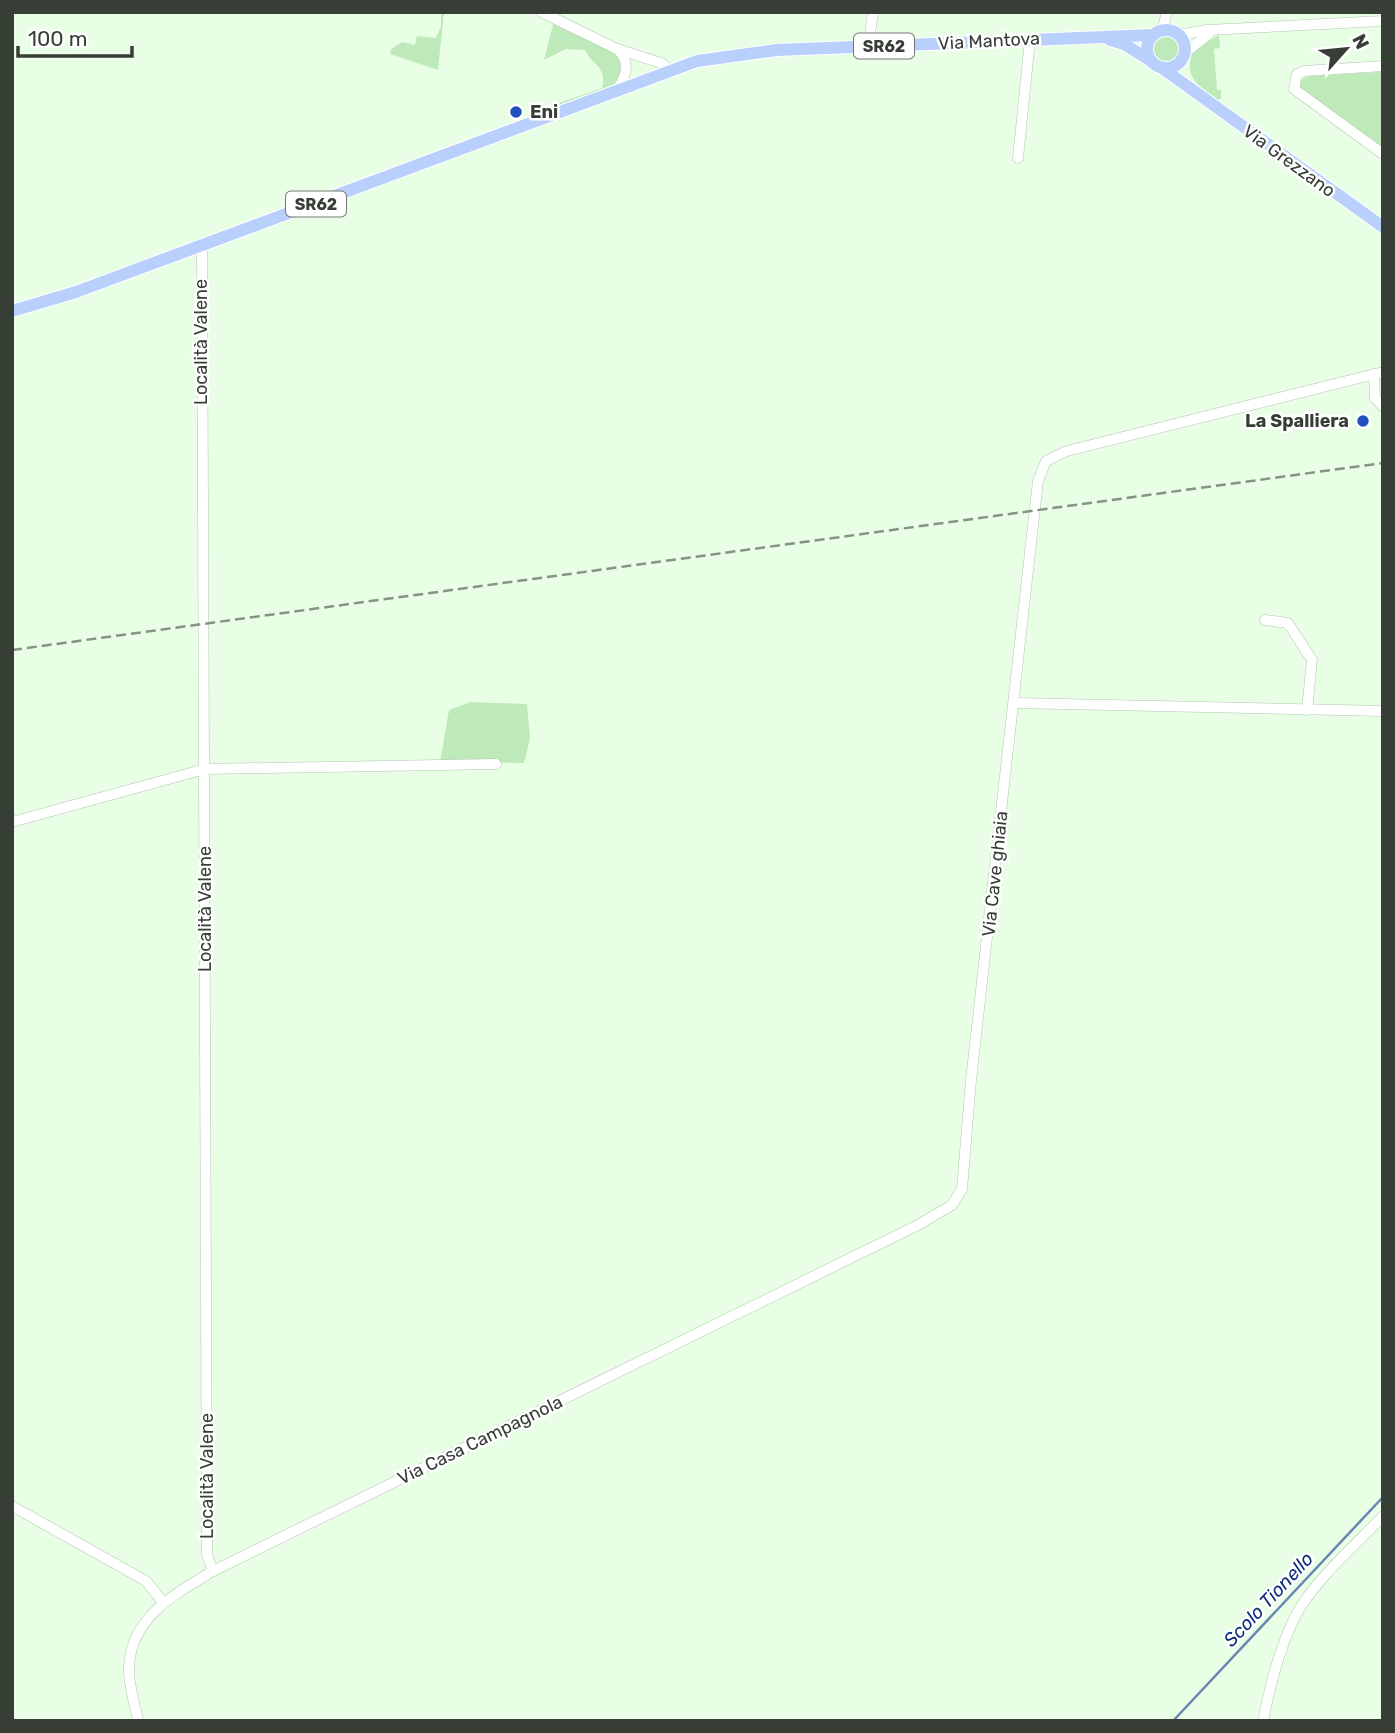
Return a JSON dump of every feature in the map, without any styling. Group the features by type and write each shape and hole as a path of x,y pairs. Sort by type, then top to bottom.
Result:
{"main road":[{"path":"1184,56 1174,67 1156,64 1147,50 1155,34 1167,30 1177,34 1184,56 1186,78 1196,93"},
{"name":"Via Mantova","path":"669,69 724,55 1155,34"},
{"name":"Via Mantova","path":"1100,37 1124,44 1156,64"},
{"name":"Via Grezzano","path":"1156,64 1383,227"},
{"name":"SR62","path":"12,311 76,292 202,246 669,69"}],"street":[{"path":"541,12 617,49 661,63 669,69"},
{"path":"868,47 873,12"},
{"path":"1155,34 1167,15 1177,34 1352,17 1383,21"},
{"path":"1184,56 1200,38 1216,31"},
{"path":"1018,158 1030,39"},
{"path":"617,49 624,56 626,72 617,90"},
{"path":"1383,66 1304,71 1297,74 1294,89 1383,154"},
{"name":"Località Valene","path":"202,246 207,1555 214,1571"},
{"path":"1378,373 1375,398 1383,407"},
{"name":"Via Cave ghiaia","path":"918,1225 952,1205 962,1189 971,1080 1038,481 1046,461 1055,454 1378,373"},
{"path":"1265,620 1288,623 1311,660 1307,710"},
{"path":"1014,703 1383,711"},
{"path":"12,822 205,769 496,764"},
{"name":"Via Casa Campagnola","path":"138,1721 128,1670 131,1648 139,1630 163,1602 214,1571 918,1225"},
{"path":"12,1506 146,1581 163,1602"},
{"path":"1263,1721 1270,1687 1297,1614 1307,1598 1383,1516"}],"green space":[{"path":"441,12 444,12 438,70 390,54 391,49 402,42 415,45 417,36 436,38 441,26"},
{"path":"554,21 615,50 623,67 616,85 551,111 550,108 556,104 602,88 603,81 601,70 585,50 566,49 544,60"},
{"path":"1219,35 1220,48 1214,49 1217,90 1221,90 1221,98 1218,100 1198,85 1190,66 1194,49"},
{"path":"1166,36 1176,40 1180,50 1176,60 1166,64 1156,60 1152,50 1156,40"},
{"path":"1381,72 1383,147 1299,87 1299,81 1309,76"},
{"path":"470,702 527,704 530,738 524,763 440,762 449,710"}],"waterway":[{"name":"Scolo Tionello","path":"1173,1721 1383,1497"}],"railway":[{"path":"12,650 1383,463"}],"place":[{"name":"Eni","path":"516,112"},
{"name":"La Spalliera","path":"1363,421"}]}
